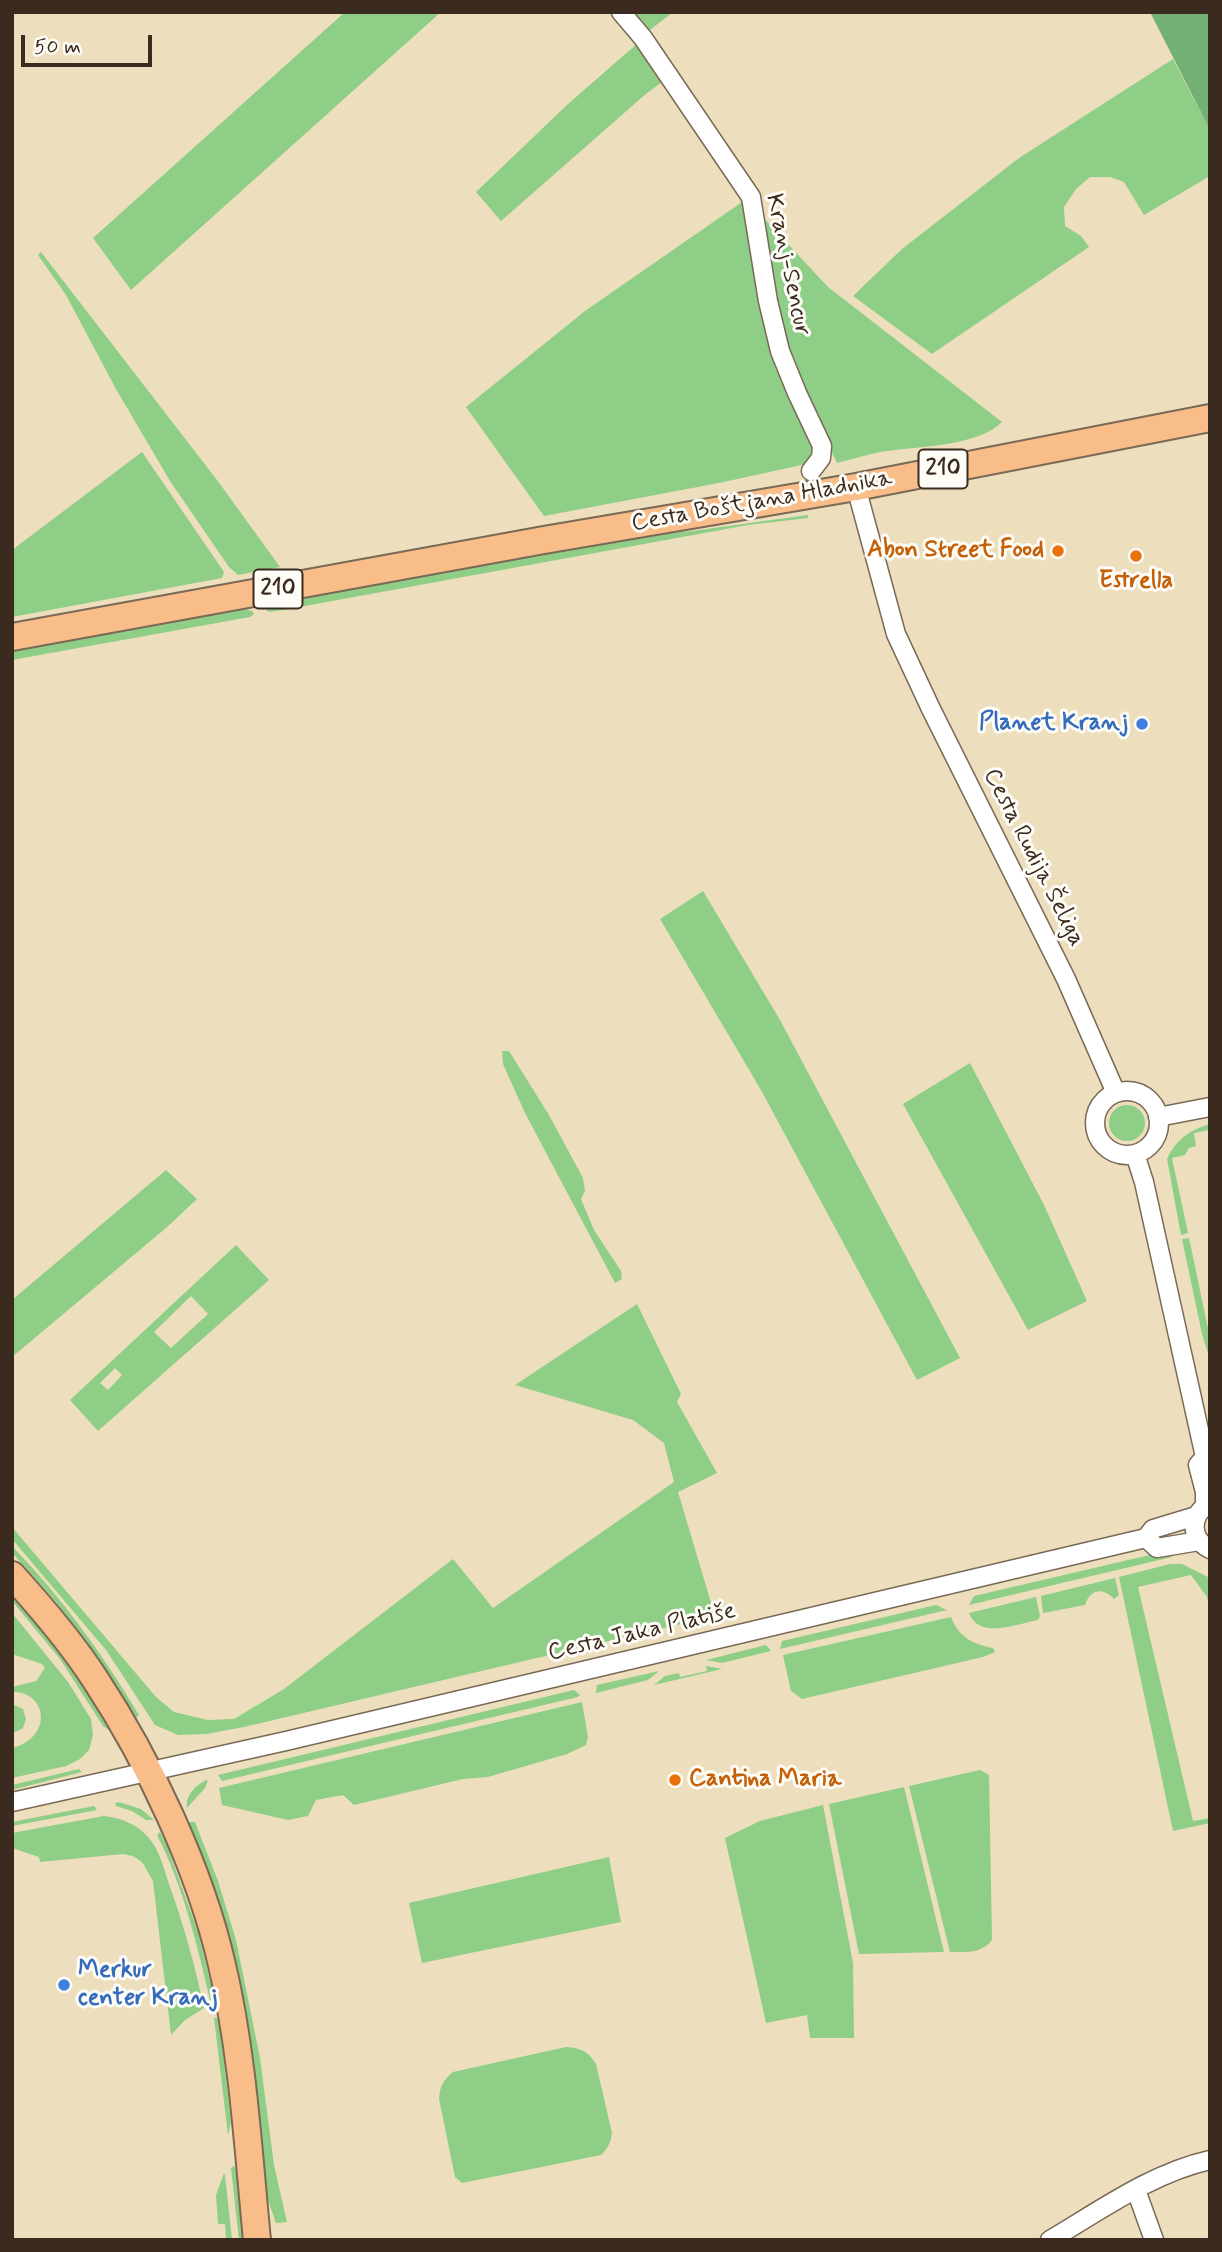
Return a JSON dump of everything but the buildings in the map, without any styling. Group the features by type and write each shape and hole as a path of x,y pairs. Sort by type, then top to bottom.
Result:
{"main road":[{"name":"Cesta Boštjana Hladnika","path":"12,637 856,486 1210,418"},
{"path":"12,1575 59,1630 95,1679 126,1729 173,1822 207,1912 221,1964 241,2079 257,2240"}],"street":[{"name":"Kranj-Sencur","path":"621,12 643,38 751,197 768,301 780,351 822,446 821,458 811,471"},
{"name":"Cesta Rudija Šeliga","path":"856,486 896,634 1066,979 1116,1093"},
{"path":"1126,1091 1142,1095 1151,1103 1158,1117 1157,1133 1153,1142 1145,1150 1135,1154 1113,1153 1097,1135 1094,1124 1098,1109 1108,1097 1126,1091"},
{"path":"1158,1117 1210,1107"},
{"path":"1135,1154 1144,1182 1208,1458 1199,1465 1205,1492 1204,1508 1194,1528 1204,1545"},
{"name":"Cesta Jaka Platiše","path":"12,1802 148,1773 1146,1538 1153,1529 1204,1508"},
{"name":"Cesta Jaka Platiše","path":"1146,1538 1157,1548 1204,1545"},
{"path":"1050,2240 1136,2190 1189,2165 1210,2160"},
{"path":"1136,2190 1154,2240"}],"green space":[{"path":"345,12 441,12 131,290 93,238"},
{"path":"628,12 673,12 645,34"},
{"path":"1150,12 1210,12 1210,130"},
{"path":"639,42 665,80 501,221 476,192 568,104"},
{"path":"1173,59 1210,130 1210,176 1144,215 1124,182 1110,177 1090,177 1076,189 1064,207 1065,226 1081,236 1089,247 932,354 853,296 902,249 1019,158"},
{"path":"745,200 816,453 806,464 544,516 466,407 585,311"},
{"path":"761,215 828,287 1002,422 991,431 960,441 875,453 837,463 792,371 778,327"},
{"path":"41,252 217,480 280,567 238,575 229,567 170,481 116,389 66,295 38,255"},
{"path":"142,452 224,572 222,578 12,617 12,550"},
{"path":"808,515 808,518 748,525 283,610 266,610 272,602 618,537 692,531"},
{"path":"244,609 254,614 250,617 12,660 12,650"},
{"path":"703,891 780,1020 960,1358 917,1380 761,1090 660,919"},
{"path":"502,1051 509,1051 549,1115 583,1178 585,1191 581,1199 594,1230 621,1271 622,1279 615,1283 525,1113 503,1064"},
{"path":"970,1063 1044,1205 1087,1301 1028,1330 903,1104"},
{"path":"1127,1105 1140,1110 1145,1123 1140,1136 1127,1141 1114,1136 1109,1123 1114,1110"},
{"path":"1210,1124 1210,1130 1194,1133 1196,1146 1189,1148 1185,1155 1172,1158 1188,1233 1181,1235 1167,1159 1184,1136"},
{"path":"166,1170 197,1199 12,1357 12,1300"},
{"path":"1189,1238 1210,1338 1210,1360 1182,1239"},
{"path":"236,1245 269,1280 98,1431 70,1400","holes":["191,1296 208,1314 171,1348 154,1332","115,1368 122,1375 108,1390 100,1383"]},
{"path":"637,1304 681,1394 677,1402 717,1473 678,1492 715,1616 244,1727 206,1734 178,1735 155,1725 106,1650 12,1539 12,1527 156,1697 174,1712 208,1720 234,1719 284,1689 453,1559 493,1608 674,1482 664,1443 633,1420 515,1385"},
{"path":"12,1546 65,1606 96,1648 139,1715 136,1718 94,1652 48,1592 12,1553"},
{"path":"1171,1550 1172,1557 969,1605 974,1596"},
{"path":"1170,1564 1182,1564 1210,1578 1210,1612 1207,1597 1191,1575 1138,1587 1193,1821 1210,1818 1210,1823 1173,1831 1119,1577"},
{"path":"1115,1578 1119,1595 1114,1599 1097,1591 1085,1605 1043,1613 1041,1596"},
{"path":"12,1595 80,1676 109,1730 103,1726 60,1659 12,1601"},
{"path":"1036,1597 1040,1616 1038,1620 1009,1627 981,1626 969,1613"},
{"path":"936,1605 947,1610 780,1649 782,1641"},
{"path":"12,1613 68,1682 91,1719 93,1735 89,1750 80,1759 66,1766 12,1778 12,1748 26,1742 35,1734 41,1715 32,1698 24,1693 12,1692 12,1687 36,1681 45,1668 42,1664 12,1654"},
{"path":"951,1617 958,1630 967,1638 993,1648 995,1652 802,1699 791,1691 783,1655"},
{"path":"766,1645 771,1651 722,1663 706,1660"},
{"path":"706,1666 722,1669 654,1685 665,1676 679,1673 680,1677 707,1671"},
{"path":"659,1671 648,1680 596,1693 597,1685"},
{"path":"574,1690 580,1695 578,1697 222,1781 218,1775"},
{"path":"582,1702 588,1737 586,1745 567,1754 488,1777 463,1779 354,1805 343,1795 316,1800 308,1816 288,1820 222,1805 219,1788"},
{"path":"12,1704 23,1709 26,1719 23,1728 12,1734"},
{"path":"79,1769 82,1772 12,1790 12,1785"},
{"path":"980,1770 989,1775 992,1940 978,1950 950,1952 909,1786"},
{"path":"208,1781 205,1788 187,1808 192,1792"},
{"path":"904,1787 944,1952 859,1954 829,1804"},
{"path":"115,1803 141,1809 154,1820 146,1820 132,1811 116,1806"},
{"path":"823,1805 853,1963 854,2038 810,2038 807,2015 766,2023 725,1838 760,1821"},
{"path":"94,1806 97,1810 12,1826 12,1822"},
{"path":"104,1816 134,1825 152,1842 158,1852 184,1928 204,2008 185,2020 171,2035 153,1881 142,1862 123,1854 40,1862 39,1857 12,1848 12,1833"},
{"path":"188,1822 195,1822 218,1881 236,1940 260,2058 274,2165 287,2222 276,2223 266,2194"},
{"path":"160,1832 198,1932 214,1996 214,2006 210,2000 182,1895 157,1835"},
{"path":"609,1857 621,1922 422,1963 409,1903"},
{"path":"214,2018 219,2018 231,2122 228,2135"},
{"path":"566,2047 584,2051 596,2064 612,2133 606,2150 601,2155 462,2183 455,2177 439,2099 444,2081 453,2072"},
{"path":"234,2166 237,2171 244,2240 239,2240 231,2168"},
{"path":"224,2173 232,2240 226,2240 225,2224 218,2224 216,2195"}],"place":[{"name":"Abon Street Food","path":"1058,551"},
{"name":"Estrella","path":"1136,556"},
{"name":"Planet Kranj","path":"1142,724"},
{"name":"Cantina Maria","path":"675,1780"},
{"name":"Merkur center Kranj","path":"64,1985"}]}
